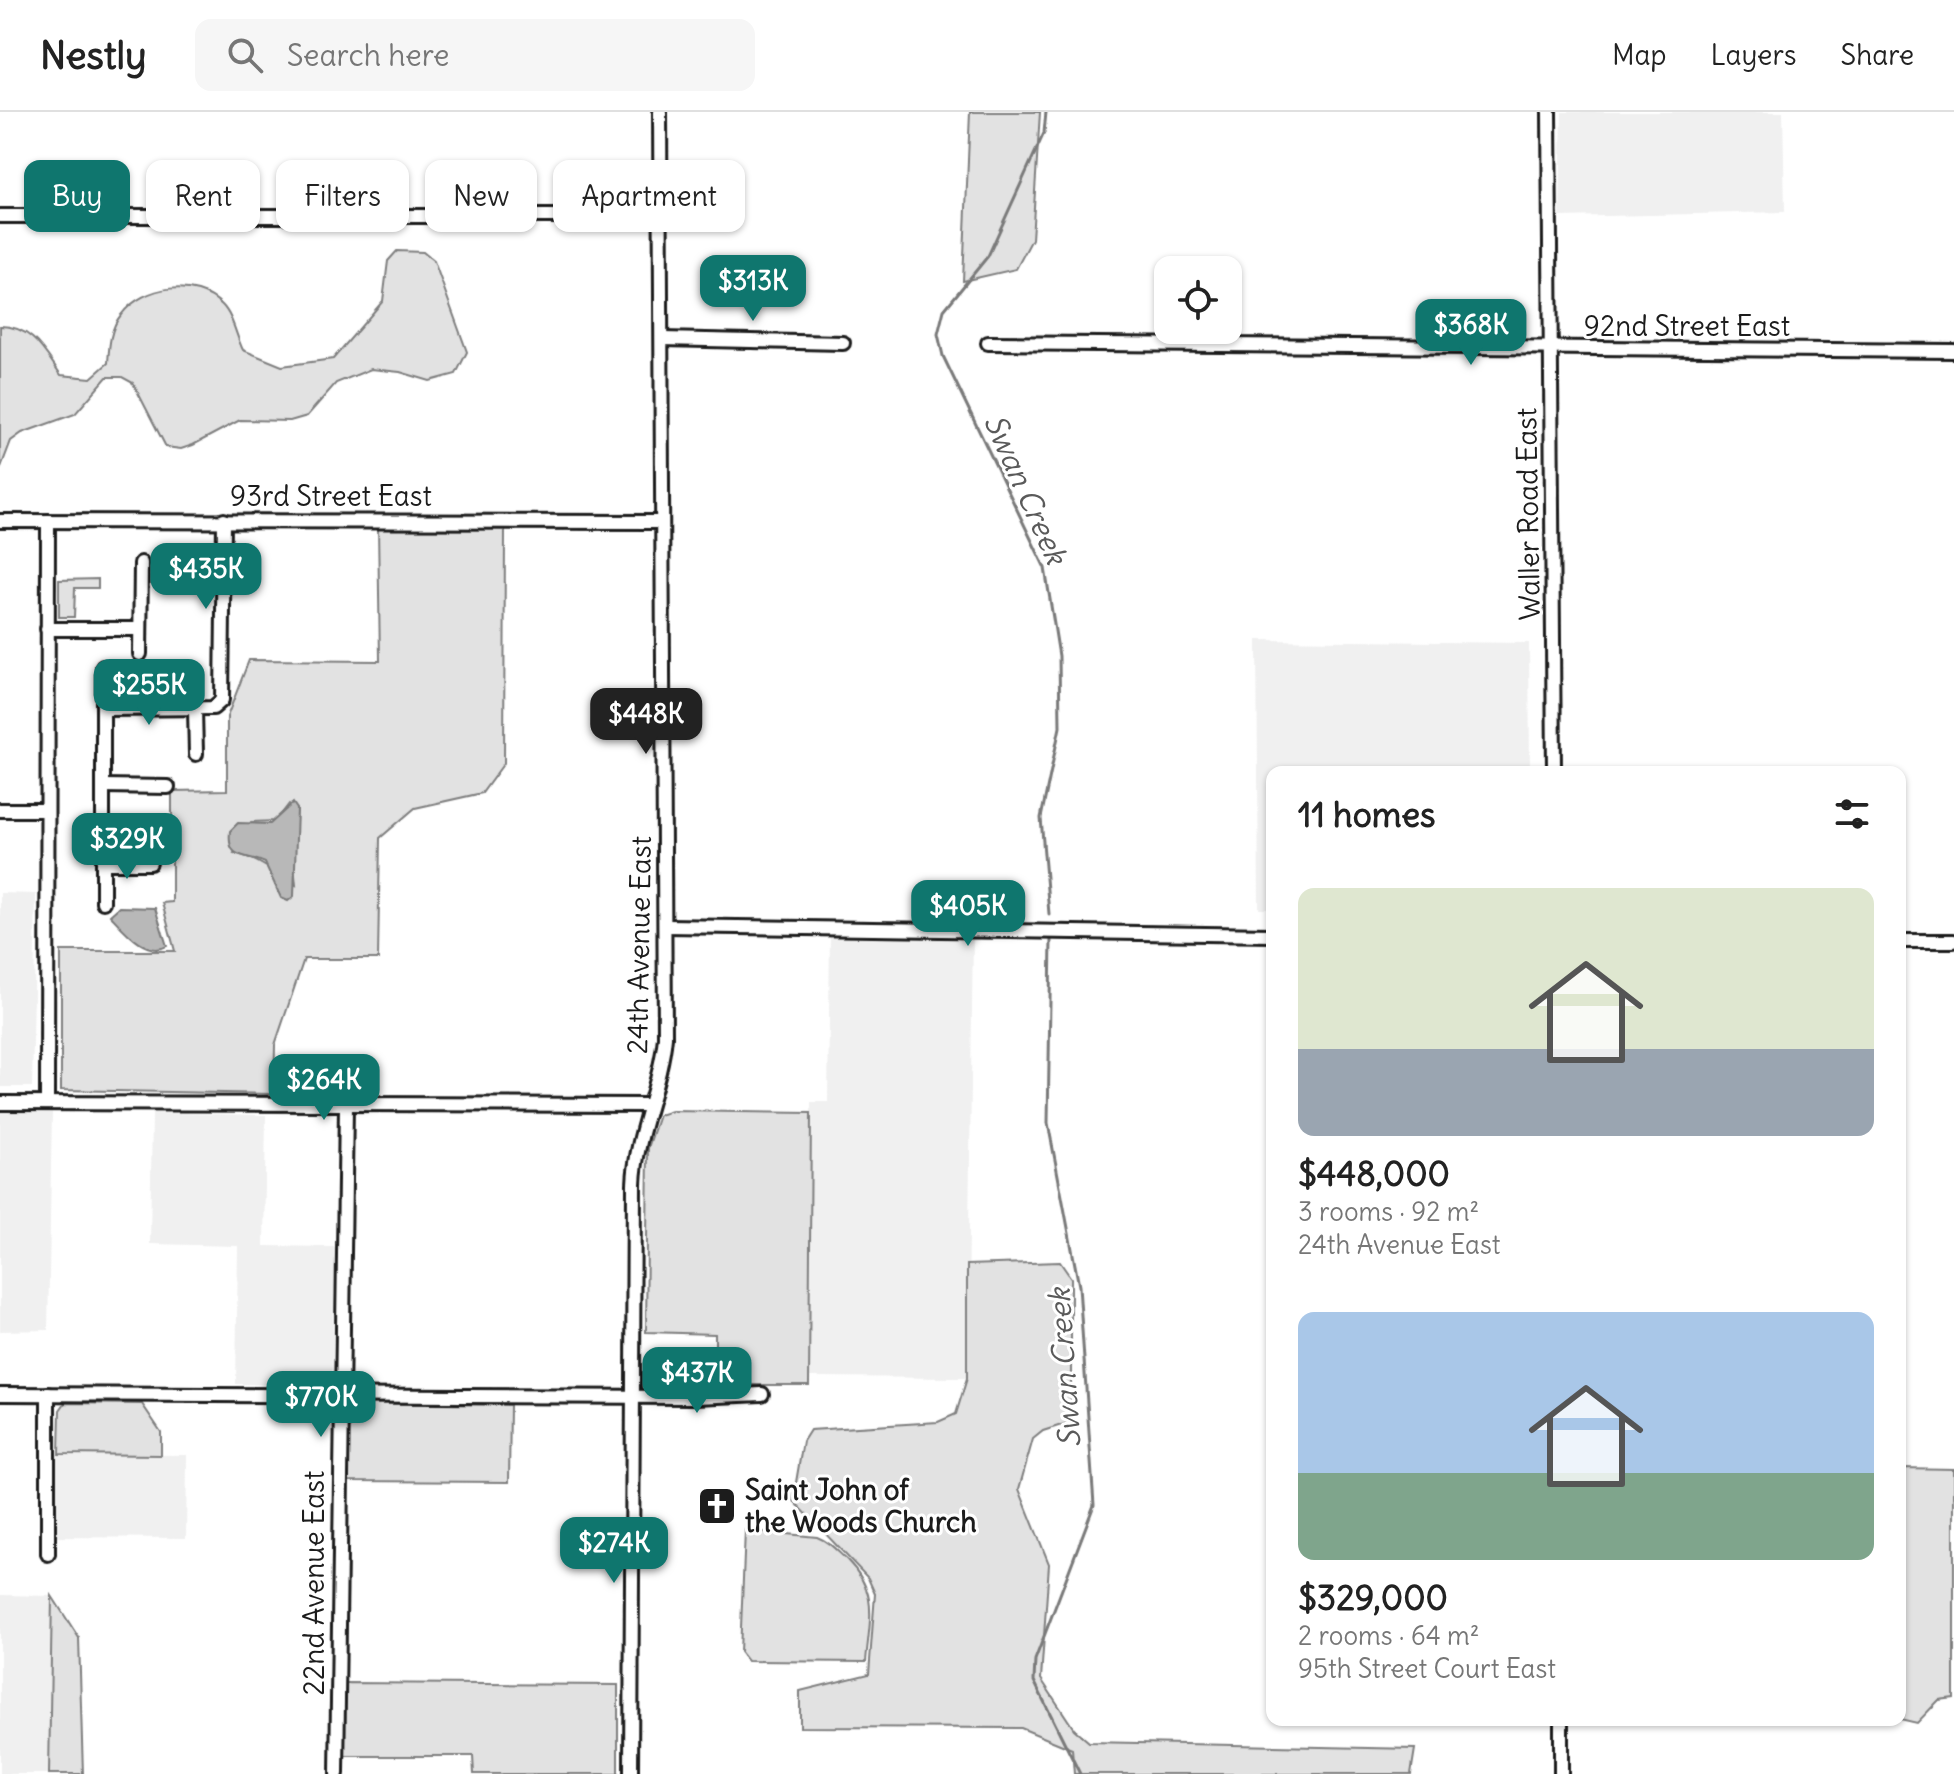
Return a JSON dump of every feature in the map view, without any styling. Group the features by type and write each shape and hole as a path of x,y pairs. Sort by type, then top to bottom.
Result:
{"street":[{"name":"24th Avenue East","path":"660,112 660,160"},
{"name":"Waller Road East","path":"1549,112 1554,766"},
{"path":"0,216 553,216"},
{"name":"24th Avenue East","path":"631,1774 634,1171 637,1144 662,1070 665,926 660,232"},
{"path":"662,339 843,343"},
{"name":"92nd Street East","path":"988,343 1954,351"},
{"path":"103,709 213,708 224,695 224,520"},
{"name":"93rd Street East","path":"0,521 662,522"},
{"path":"47,1103 48,521"},
{"path":"140,654 141,563"},
{"path":"47,629 140,629"},
{"path":"103,667 103,902"},
{"path":"195,709 196,754"},
{"path":"103,786 168,787"},
{"path":"0,810 46,810"},
{"path":"103,863 150,863"},
{"path":"665,926 1266,935"},
{"path":"1906,941 1954,941"},
{"path":"0,1103 648,1105"},
{"name":"22nd Avenue East","path":"337,1774 346,1105"},
{"path":"0,1394 762,1394"},
{"path":"48,1394 48,1554"},
{"path":"1561,1726 1561,1774"}],"shaded area":[{"path":"970,112 1040,112 1032,239 1016,269 963,281"},
{"path":"1562,112 1783,112 1785,212 1560,217"},
{"path":"397,251 423,252 434,261 467,352 456,374 430,381 400,372 371,369 336,383 307,416 290,421 240,420 181,449 166,447 133,383 122,377 107,377 75,414 22,433 11,441 0,470 0,326 21,330 29,335 61,375 91,378 108,363 114,326 131,305 156,292 184,288 211,296 222,305 232,320 243,350 282,366 333,359 383,301 388,261"},
{"path":"378,525 505,527 504,763 482,793 415,808 380,838 378,959 304,959 275,1045 274,1094 61,1090 61,951 175,951 162,903 172,902 172,791 227,790 227,717 249,660 380,661","holes":["289,804 297,809 293,855 296,885 259,863 234,853 251,822 276,821"]},
{"path":"98,579 98,588 75,588 74,617 59,617 59,580"},
{"path":"1257,640 1529,643 1530,766 1266,766 1266,909 1259,909"},
{"path":"293,803 297,809 294,896 288,901 281,898 265,863 234,851 230,831 238,823 270,824"},
{"path":"0,893 36,894 32,1087 0,1087"},
{"path":"119,907 155,908 167,946 151,948 136,941 110,915"},
{"path":"830,933 973,935 967,1378 809,1377 811,1102 828,1102"},
{"path":"0,1110 52,1111 48,1330 0,1331"},
{"path":"672,1111 811,1113 809,1385 715,1385 715,1334 646,1332 648,1148 659,1115"},
{"path":"152,1113 266,1115 264,1246 335,1247 332,1386 236,1384 238,1246 150,1244"},
{"path":"1060,1262 1071,1278 1071,1408 1068,1423 1043,1431 1033,1439 1019,1489 1049,1564 1041,1679 1074,1729 1089,1742 1415,1749 1411,1774 1074,1774 1072,1749 1021,1728 800,1727 800,1691 869,1674 875,1594 868,1578 793,1500 803,1441 810,1430 938,1422 956,1414 967,1378 967,1265"},
{"path":"65,1403 142,1404 161,1432 161,1455 59,1454 60,1410"},
{"path":"354,1403 510,1405 509,1482 346,1481 347,1409"},
{"path":"52,1454 187,1455 186,1538 51,1537"},
{"path":"1906,1468 1954,1469 1954,1698 1939,1700 1917,1723 1906,1720"},
{"path":"745,1530 817,1537 847,1560 864,1584 868,1596 870,1620 866,1662 747,1661 740,1652"},
{"path":"0,1595 52,1596 49,1774 0,1774"},
{"path":"52,1596 79,1638 83,1774 49,1774"},
{"path":"345,1683 618,1685 618,1774 474,1774 473,1756 344,1756"}],"waterway":[{"name":"Swan Creek","path":"1046,112 1044,133 988,256 944,310 938,334 943,356 1045,568 1059,656 1060,727 1041,818 1049,914"},
{"name":"Swan Creek","path":"1051,939 1048,1123 1079,1286 1094,1505 1035,1660 1034,1681 1080,1774"}],"place":[{"name":"Saint John of the Woods Church","path":"717,1506"}]}
